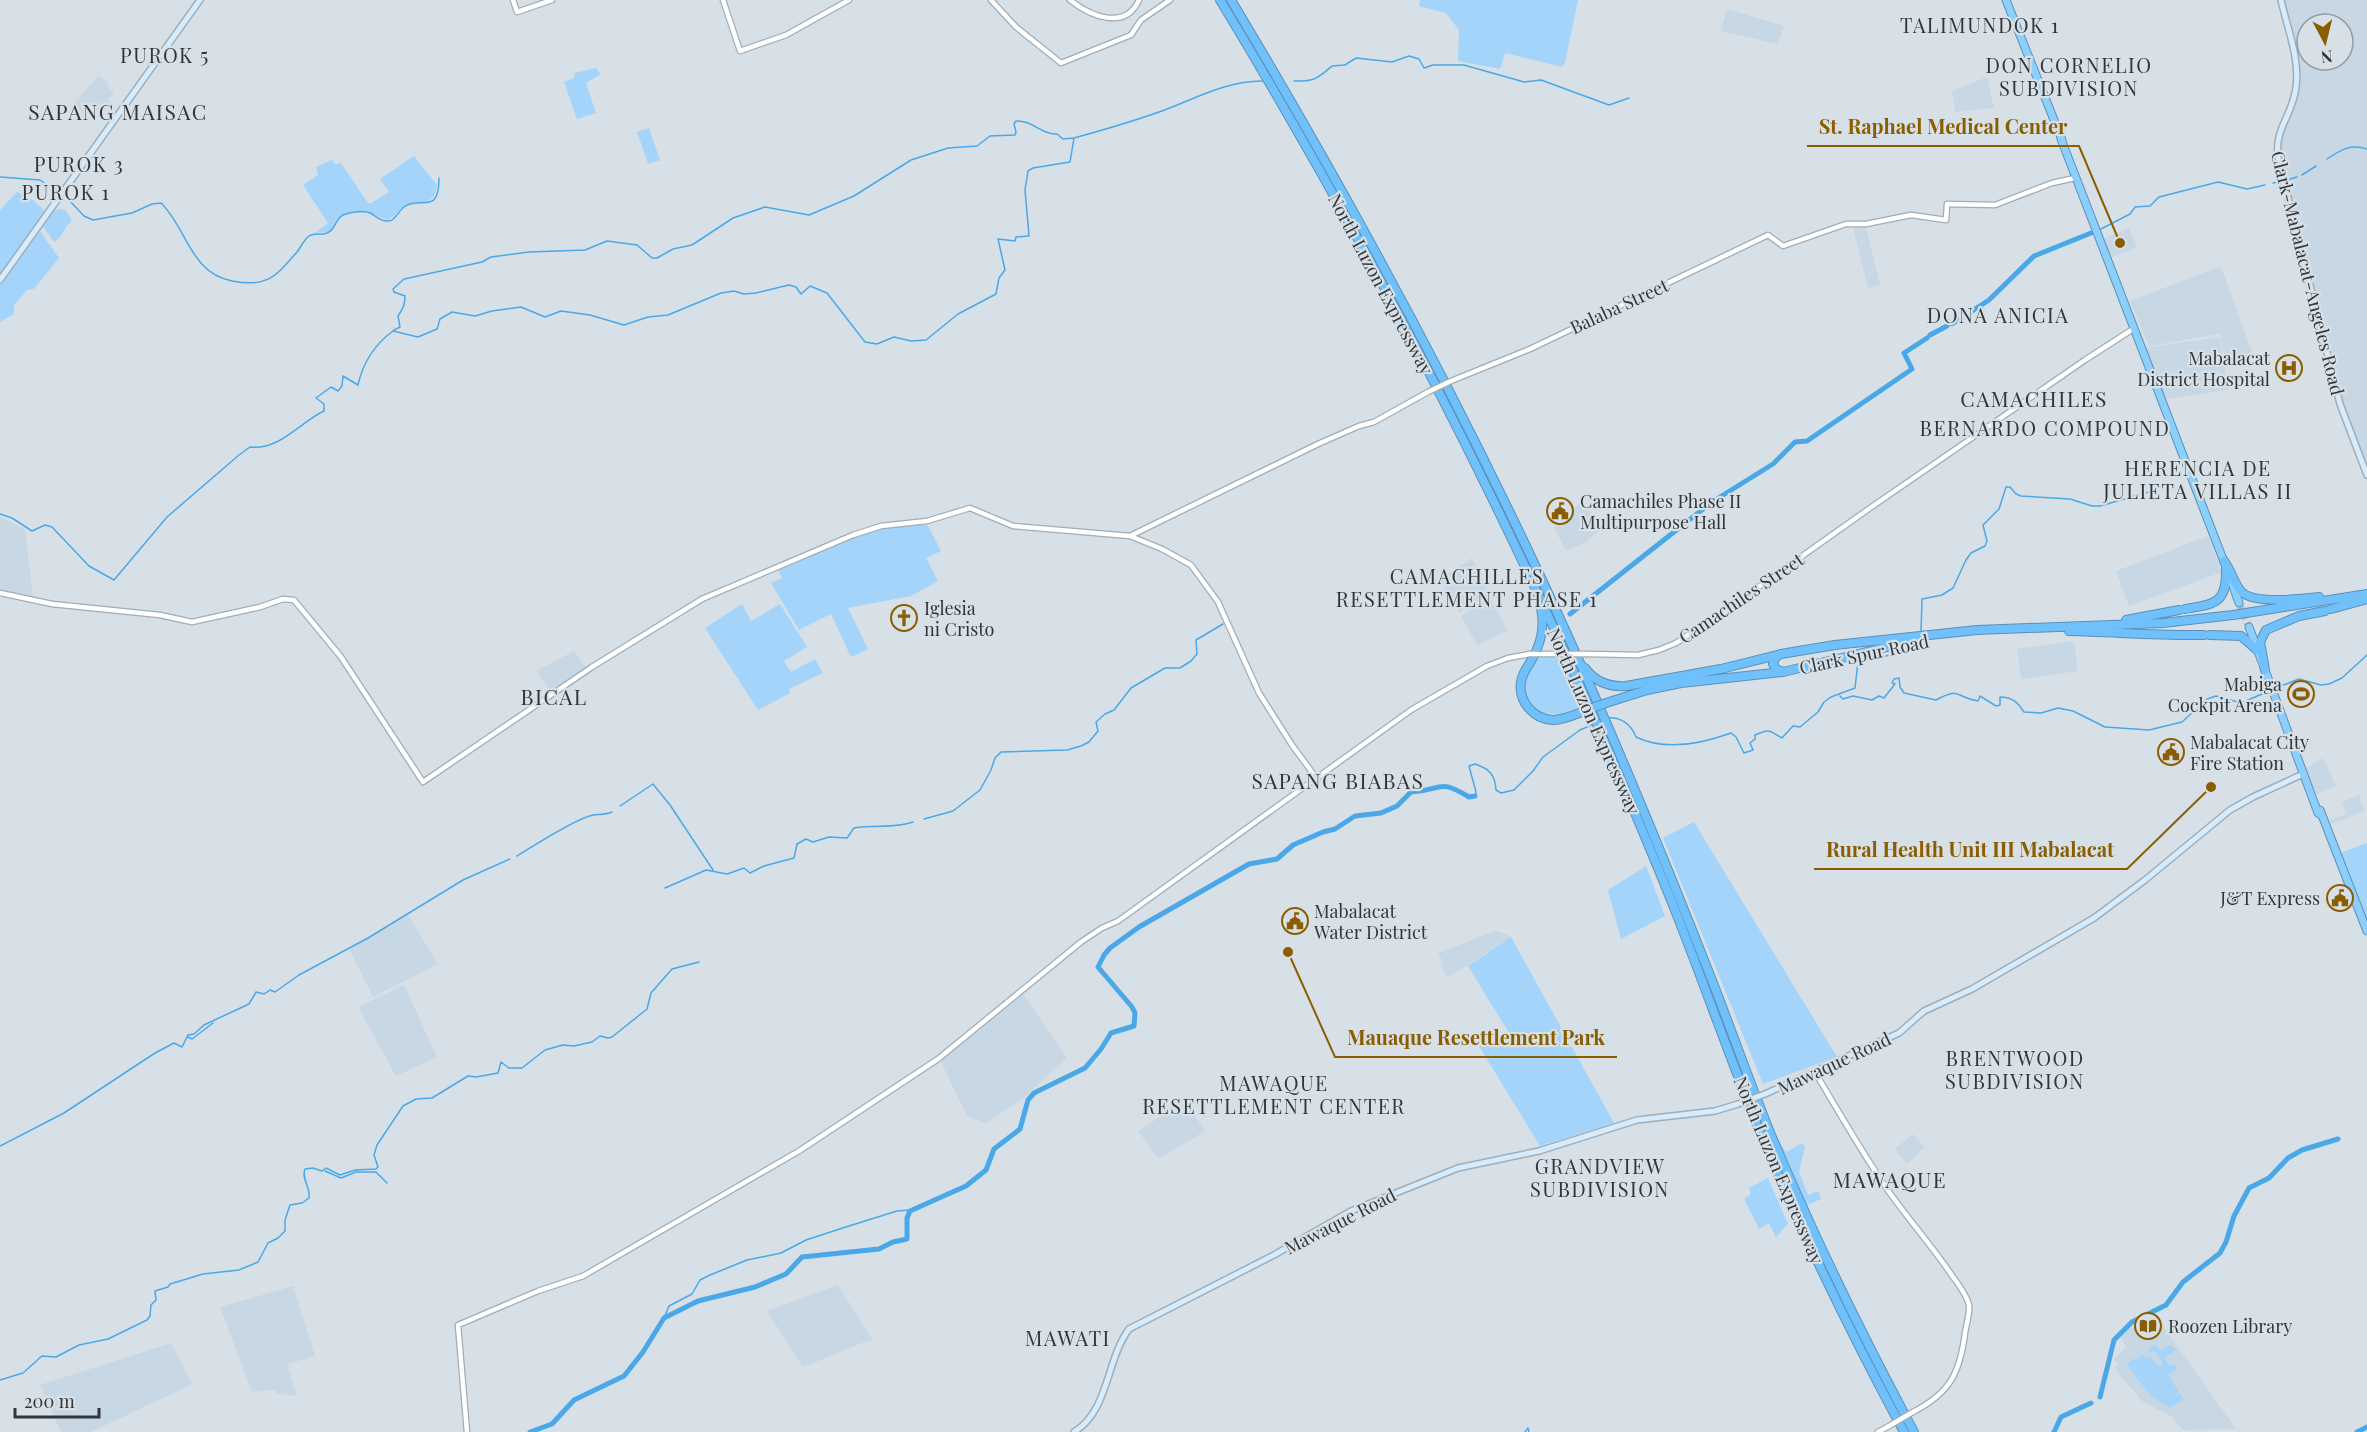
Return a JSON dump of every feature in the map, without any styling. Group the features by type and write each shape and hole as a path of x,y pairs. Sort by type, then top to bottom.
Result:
{"highway":[{"name":"North Luzon Expressway","path":"1221,0 1318,165 1380,278 1478,468 1537,592 1586,711 1600,732 1661,875 1740,1081 1788,1197 1831,1289 1904,1432"},
{"name":"North Luzon Expressway","path":"1231,0 1331,172 1418,332 1498,488 1573,650 1604,704 1609,729 1661,851 1744,1067 1797,1194 1840,1288 1914,1432"},
{"path":"2006,0 2239,603"},
{"path":"2061,139 2081,190"},
{"path":"2225,565 2232,571 2240,590 2248,597 2285,600 2367,595"},
{"path":"2029,627 2126,620 2207,605 2220,600 2226,591 2225,565"},
{"name":"Clark Spur Road","path":"1537,592 1543,617 1542,635 1540,644 1524,674 1521,688 1525,704 1538,716 1555,720 1667,686 1784,672 1917,639 1977,630 2210,618 2367,595"},
{"name":"Clark Spur Road","path":"1573,650 1592,676 1613,686 1629,686 1835,645 2224,621 2367,595"},
{"path":"2265,670 2260,642 2266,630 2299,616 2328,610 2367,595"},
{"path":"2248,627 2318,813 2321,815"},
{"path":"2059,630 2137,633 2155,636 2241,636 2257,650"},
{"path":"1781,654 1774,658 1773,664 1776,669 1784,672"},
{"path":"1604,704 1655,684 1708,674 1721,669"},
{"path":"2296,753 2299,754 2367,931"}],"main road":[{"path":"0,280 200,0"},
{"name":"Clark-Mabalacat-Angeles Road","path":"2281,0 2298,75 2295,95 2278,135 2278,158 2342,411 2367,475"},
{"name":"Mawaque Road","path":"1074,1432 1094,1414 1120,1344 1129,1329 1274,1255 1351,1211 1458,1168 1535,1152 1637,1120 1715,1111 1738,1104 1899,1033 1924,1011 1972,989 2094,918 2145,880 2229,810 2303,774"}],"street":[{"path":"513,0 517,12 552,0"},
{"path":"723,0 740,51 786,34 849,0"},
{"path":"991,0 1016,27 1061,63 1131,35 1141,20 1170,0"},
{"path":"1070,0 1082,10 1107,18 1126,13 1137,6 1139,0"},
{"name":"Balaba Street","path":"1130,536 1318,444 1374,422 1450,381 1513,356 1765,236 1772,236 1783,246 1851,223 1866,224 1911,215 1947,220 1946,206 1950,203 1995,204 2052,183 2075,178"},
{"name":"Camachiles Street","path":"466,1432 458,1325 538,1291 583,1276 799,1151 938,1059 1039,974 1092,934 1118,921 1411,710 1494,662 1530,654 1638,655 1676,643 2133,329"},
{"path":"0,593 52,604 160,615 192,622 260,607 283,599 294,600 339,655 423,782 592,667 702,599 853,535 881,526 919,522 970,508 1013,526 1130,536 1191,565 1218,602 1259,693 1288,740 1317,778"},
{"path":"1815,1072 1884,1185 1959,1285 1969,1305 1964,1342 1955,1376 1947,1389 1930,1404 1878,1432"}],"shaded area":[{"path":"1420,0 1578,0 1565,63 1562,67 1505,53 1500,69 1458,61 1459,30 1446,13 1419,6"},
{"path":"2283,0 2367,0 2367,471 2345,413 2280,153 2282,130 2297,98 2299,72 2355,72 2355,12 2295,12 2295,50"},
{"path":"1727,9 1784,26 1778,44 1721,31"},
{"path":"596,68 601,74 586,83 596,113 577,119 564,82 574,78 575,73"},
{"path":"99,75 109,84 107,86 114,93 108,99 112,103 101,115 94,109 86,116 73,104"},
{"path":"1272,75 1442,382 1437,384 1270,77"},
{"path":"1987,77 1994,108 1955,112 1952,91"},
{"path":"649,128 660,160 648,164 637,132"},
{"path":"414,156 437,185 430,200 404,206 387,220 369,212 348,213 338,217 329,232 315,233 328,223 303,185 318,175 316,167 332,160 335,164 341,163 368,203 371,203 389,192 380,179"},
{"path":"17,192 33,200 45,211 0,275 0,210"},
{"path":"66,210 72,221 54,242 42,225 51,212"},
{"path":"1866,227 1880,285 1868,288 1853,228"},
{"path":"2129,228 2137,247 2110,258 2103,239"},
{"path":"40,231 59,258 34,289 27,290 14,305 14,314 0,322 0,285"},
{"path":"2221,266 2254,358 2226,363 2220,334 2149,346 2130,301"},
{"path":"2220,337 2228,390 2165,399 2144,348"},
{"path":"1581,502 1604,527 1586,542 1566,551 1554,528"},
{"path":"0,517 25,529 33,597 0,592"},
{"path":"926,522 941,551 926,558 938,581 911,596 848,608 868,649 851,657 831,614 799,630 771,583 782,578 777,568 875,528"},
{"path":"2208,536 2222,572 2129,606 2116,571"},
{"path":"1472,558 1490,595 1459,613 1440,579"},
{"path":"1491,598 1507,631 1477,645 1461,616"},
{"path":"742,604 751,621 780,604 807,647 784,661 791,672 815,659 823,673 789,689 790,693 758,710 705,628"},
{"path":"2074,641 2078,671 2021,679 2017,649"},
{"path":"574,651 587,670 552,693 536,671"},
{"path":"1537,655 1563,655 1586,704 1561,714 1538,713 1527,698 1524,685"},
{"path":"1597,708 1618,753 1754,1094 1748,1096 1593,710"},
{"path":"2323,758 2336,786 2316,794 2305,769"},
{"path":"2359,795 2365,811 2331,824 2330,820 2346,814 2342,802"},
{"path":"1694,822 1837,1057 1763,1084 1663,838"},
{"path":"2367,843 2367,921 2340,853"},
{"path":"1646,866 1665,916 1621,939 1608,890"},
{"path":"408,915 438,964 373,997 349,949"},
{"path":"1495,931 1511,937 1447,978 1440,964 1443,962 1438,953"},
{"path":"1511,937 1614,1123 1540,1146 1479,1046 1509,1033 1468,966"},
{"path":"404,985 437,1057 396,1076 358,1007"},
{"path":"1022,992 1067,1058 1022,1099 986,1123 967,1116 940,1060"},
{"path":"1755,1098 1902,1416 1898,1418 1812,1246 1750,1100"},
{"path":"1185,1101 1205,1131 1159,1159 1138,1131"},
{"path":"1913,1134 1925,1147 1907,1164 1895,1149"},
{"path":"1802,1143 1805,1147 1799,1172 1808,1195 1819,1191 1821,1199 1805,1206 1779,1148 1783,1147 1786,1152"},
{"path":"1768,1178 1788,1224 1776,1237 1769,1223 1759,1229 1744,1199 1751,1194 1749,1188"},
{"path":"838,1285 872,1339 803,1367 767,1311"},
{"path":"293,1286 315,1356 287,1364 297,1396 276,1393 275,1390 252,1392 220,1307"},
{"path":"2155,1315 2236,1429 2183,1430 2172,1417 2143,1402 2117,1372 2115,1367 2118,1365 2114,1359 2126,1347 2119,1335"},
{"path":"171,1343 192,1384 91,1432 61,1432 40,1385"},
{"path":"2155,1345 2160,1351 2170,1345 2176,1350 2164,1358 2170,1366 2174,1364 2177,1369 2168,1375 2179,1392 2167,1400 2180,1393 2184,1399 2170,1408 2150,1395 2128,1366 2134,1358 2135,1360 2143,1355 2146,1359 2150,1356 2159,1367 2164,1364 2154,1350 2150,1353 2148,1350"}],"waterway":[{"path":"1294,81 1315,78 1332,66 1345,65 1356,58 1392,62 1409,56 1419,59 1424,68 1433,65 1464,65 1524,82 1541,80 1609,105 1629,98"},
{"path":"394,330 400,327 398,316 405,302 405,296 394,292 393,289 404,279 482,262 491,257 529,252 585,250 607,241 637,245 652,258 657,258 673,249 692,245 733,218 765,207 809,215 854,196 911,160 948,148 977,146 990,136 1015,135 1016,121 1022,121 1057,134 1063,139 1074,138 1148,116 1235,84 1262,81"},
{"path":"0,514 12,518 32,531 45,525 52,527 89,566 114,580 167,517 239,455 250,447 270,445 280,440 324,411 324,404 316,398 331,387 338,391 342,386 343,376 358,385 370,355 393,331 418,337 437,329 440,319 452,312 475,316 521,307 545,317 561,311 590,315 624,325 648,317 668,315 721,293 734,291 744,294 756,293 789,285 796,287 801,294 810,286 827,293 865,342 877,344 894,337 911,341 926,340 958,314 996,294 999,278 1005,270 998,239 1015,241 1016,237 1029,236 1025,190 1028,171 1033,168 1070,162 1074,138"},
{"path":"2327,159 2346,148 2367,149"},
{"path":"2302,175 2316,166"},
{"path":"0,177 40,180 68,199 84,216 93,220 132,213 152,204 161,203 170,213 190,248 207,269 218,276 244,283 263,281 277,274 308,237 329,232 343,215 364,212 390,221 410,204 432,201 436,197 439,178"},
{"path":"2287,180 2297,177"},
{"path":"2099,230 2130,214 2135,207 2150,206 2159,197 2218,182 2247,189 2265,185"},
{"path":"2273,183 2280,182"},
{"path":"1930,335 1989,300 2034,256 2091,233"},
{"path":"1570,614 1712,502 1773,464 1795,442 1807,441 1912,369 1904,353 1927,338"},
{"path":"1921,632 1922,599 1942,595 1953,588 1971,553 1985,546 1987,541 1983,525 1999,509 2006,487 2010,487 2021,496 2070,499 2092,506 2100,506 2152,491"},
{"path":"924,819 953,811 980,790 995,758 1001,752 1067,750 1089,742 1098,731 1096,722 1114,710 1131,688 1165,668 1180,668 1191,661 1197,654 1196,640 1223,624"},
{"path":"1606,718 1620,720 1631,728 1636,737 1659,744 1695,743 1731,733 1736,737 1744,753 1753,750 1750,743 1755,739 1755,735 1770,731 1782,738 1793,726 1800,727 1818,712 1824,702 1831,697 1855,688 1858,662 1909,651 1918,639"},
{"path":"2276,688 2299,679 2321,685 2329,684 2342,678 2367,655"},
{"path":"1840,696 1843,699 1853,696 1872,700 1879,696 1884,698 1895,684 1892,683 1894,679 1899,678 1900,687 1904,693 1936,700 1954,693 1978,701 1980,696 1996,706 2000,705 2000,697 2005,697 2015,701 2024,712 2041,713 2058,708 2073,711 2105,727 2149,730 2182,722 2207,699 2216,696 2241,703 2269,691"},
{"path":"1475,796 1469,766 1475,764 1488,770 1493,776 1496,790 1501,793 1514,790 1543,757 1580,730 1594,724"},
{"path":"620,806 653,784 670,805 713,870"},
{"path":"530,1432 552,1424 574,1400 624,1376 643,1352 664,1318 698,1301 755,1287 786,1274 802,1257 879,1249 893,1242 907,1239 907,1218 910,1211 966,1186 986,1170 994,1149 1020,1129 1028,1100 1034,1093 1085,1068 1111,1033 1134,1026 1135,1013 1132,1007 1098,967 1110,948 1139,927 1249,864 1277,859 1293,845 1335,829 1355,816 1381,813 1397,806 1411,792 1445,786 1469,797 1475,796"},
{"path":"517,856 577,821 593,815 612,812"},
{"path":"665,888 706,870 727,874 744,868 750,873 764,866 794,858 797,844 806,839 813,842 829,837 847,838 854,828 913,822"},
{"path":"0,1146 64,1113 155,1053 174,1043 182,1047 188,1035 194,1034 204,1025 249,1004 256,992 264,994 270,990 275,992 299,975 368,938 463,880 510,859"},
{"path":"0,1380 23,1373 42,1356 56,1357 79,1345 108,1339 147,1320 150,1316 151,1305 156,1300 155,1291 168,1287 170,1284 203,1274 239,1270 258,1262 268,1243 285,1231 285,1220 290,1205 302,1203 309,1198 304,1176 305,1169 313,1168 322,1171 326,1168 340,1175 355,1170 376,1169 378,1167 374,1155 377,1145 403,1106 416,1099 432,1098 468,1076 498,1073 501,1062 509,1068 522,1068 545,1050 563,1045 574,1046 592,1042 600,1036 612,1037 647,1009 651,993 672,969 699,962"},
{"path":"188,1037 192,1039 213,1023"},
{"path":"2100,1397 2114,1340 2132,1322 2166,1305 2183,1282 2220,1253 2234,1216 2249,1188 2269,1178 2288,1158 2302,1150 2338,1139"},
{"path":"325,1171 341,1178 356,1172 376,1172 387,1183"},
{"path":"664,1318 669,1306 692,1294 700,1280 710,1275 747,1260 781,1253 806,1240 849,1226 897,1211 911,1210"},
{"path":"2054,1432 2061,1417 2091,1403"},
{"path":"2357,1432 2367,1427"},
{"path":"1525,1432 1528,1428 1529,1432"}],"tunnel":[{"path":"2239,603 2249,627"}],"place":[{"name":"St. Raphael Medical Center","path":"2120,243"},
{"name":"Mabalacat District Hospital","path":"2289,368"},
{"name":"Camachiles Phase II Multipurpose Hall","path":"1560,511"},
{"name":"Iglesia ni Cristo","path":"904,618"},
{"name":"Mabiga Cockpit Arena","path":"2301,694"},
{"name":"Mabalacat City Fire Station","path":"2171,752"},
{"name":"Rural Health Unit III Mabalacat","path":"2211,787"},
{"name":"J&T Express","path":"2340,898"},
{"name":"Mabalacat Water District","path":"1295,921"},
{"name":"Mauaque Resettlement Park","path":"1288,952"},
{"name":"Roozen Library","path":"2148,1326"}],"district":[{"name":"TALIMUNDOK 1","path":"1980,24"},
{"name":"PUROK 5","path":"165,54"},
{"name":"DON CORNELIO SUBDIVISION","path":"2069,76"},
{"name":"SAPANG MAISAC","path":"118,111"},
{"name":"PUROK 3","path":"79,163"},
{"name":"PUROK 1","path":"66,191"},
{"name":"DONA ANICIA","path":"1998,314"},
{"name":"CAMACHILES","path":"2034,398"},
{"name":"BERNARDO COMPOUND","path":"2045,427"},
{"name":"HERENCIA DE JULIETA VILLAS II","path":"2198,478"},
{"name":"CAMACHILLES RESETTLEMENT PHASE 1","path":"1467,586"},
{"name":"BICAL","path":"554,696"},
{"name":"SAPANG BIABAS","path":"1338,780"},
{"name":"BRENTWOOD SUBDIVISION","path":"2015,1068"},
{"name":"MAWAQUE RESETTLEMENT CENTER","path":"1274,1094"},
{"name":"GRANDVIEW SUBDIVISION","path":"1600,1176"},
{"name":"MAWAQUE","path":"1890,1179"},
{"name":"MAWATI","path":"1068,1337"}]}
